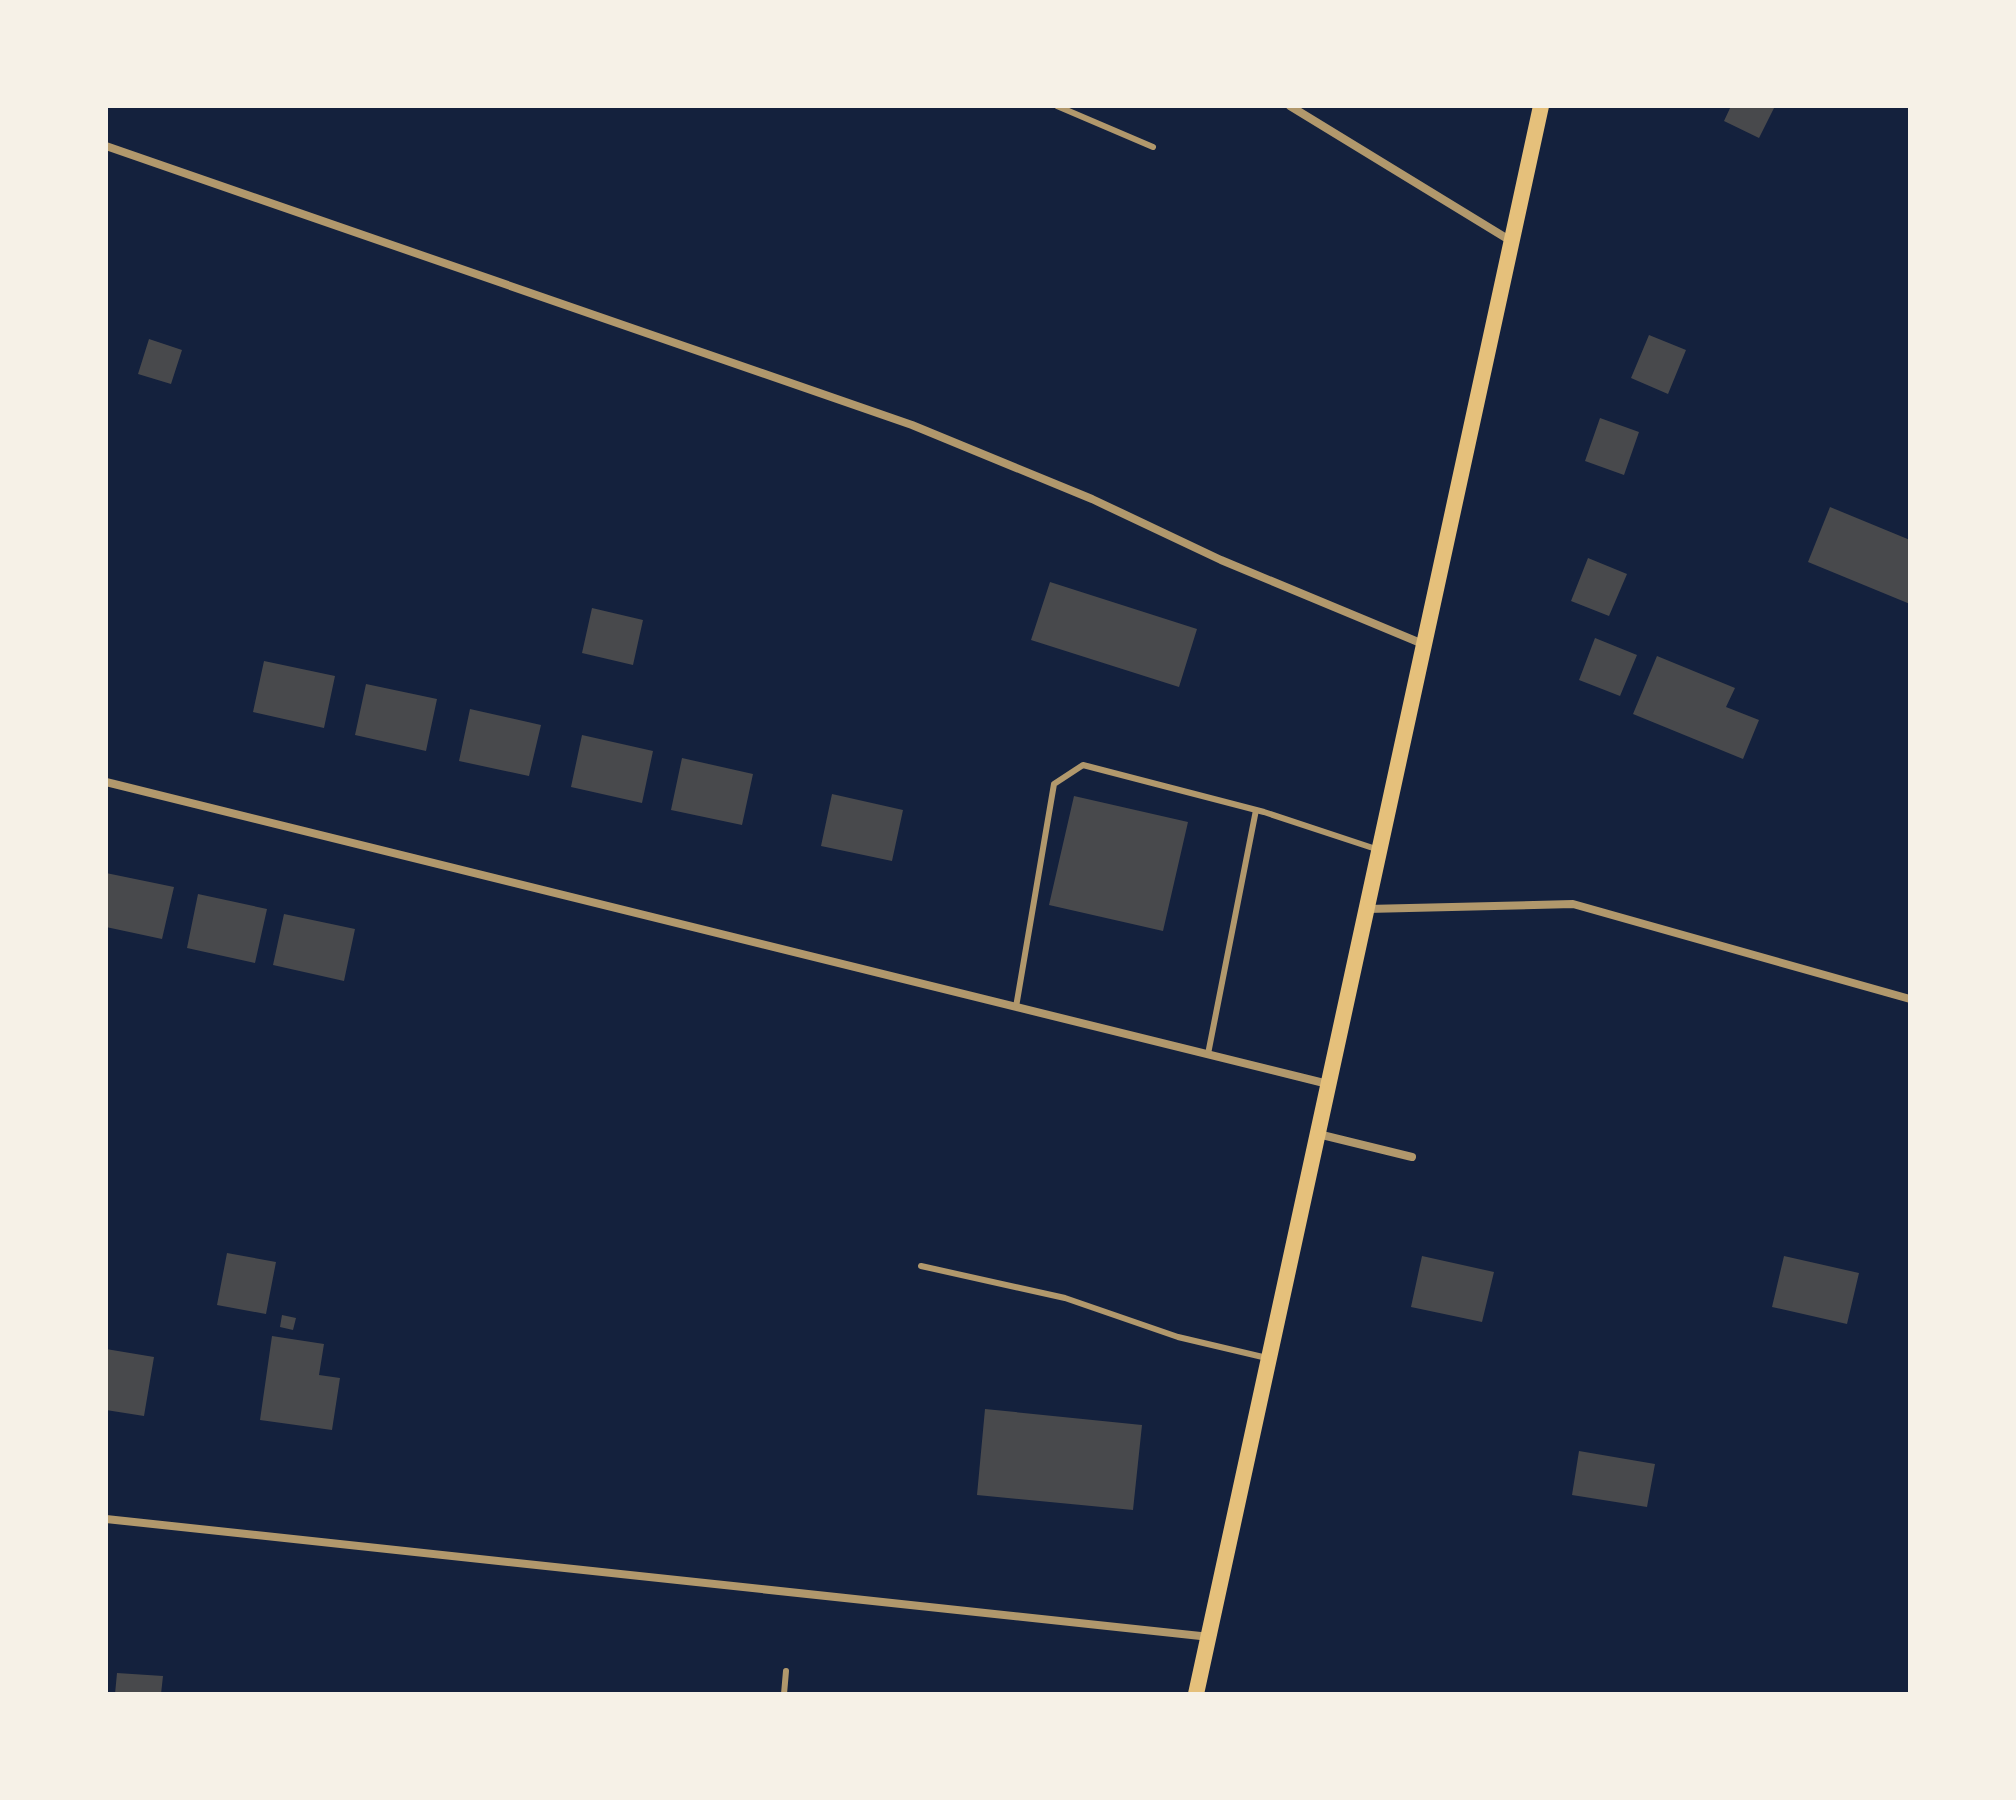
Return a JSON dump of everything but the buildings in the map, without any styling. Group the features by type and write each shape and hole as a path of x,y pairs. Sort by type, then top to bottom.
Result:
{"main road":[{"path":"1196,1694 1541,106"}],"street":[{"path":"1290,106 1511,241"},
{"path":"106,146 912,425 1092,499 1221,560 1423,644"},
{"path":"106,782 1329,1084"},
{"path":"1366,909 1573,904 1910,999"},
{"path":"1318,1134 1412,1157"},
{"path":"106,1519 1210,1637"}],"lane":[{"path":"1057,106 1153,147"},
{"path":"1016,1007 1054,784 1083,765 1256,810 1379,850"},
{"path":"1208,1054 1256,810"},
{"path":"921,1266 1065,1298 1178,1337 1270,1358"},
{"path":"784,1694 786,1671"}]}
